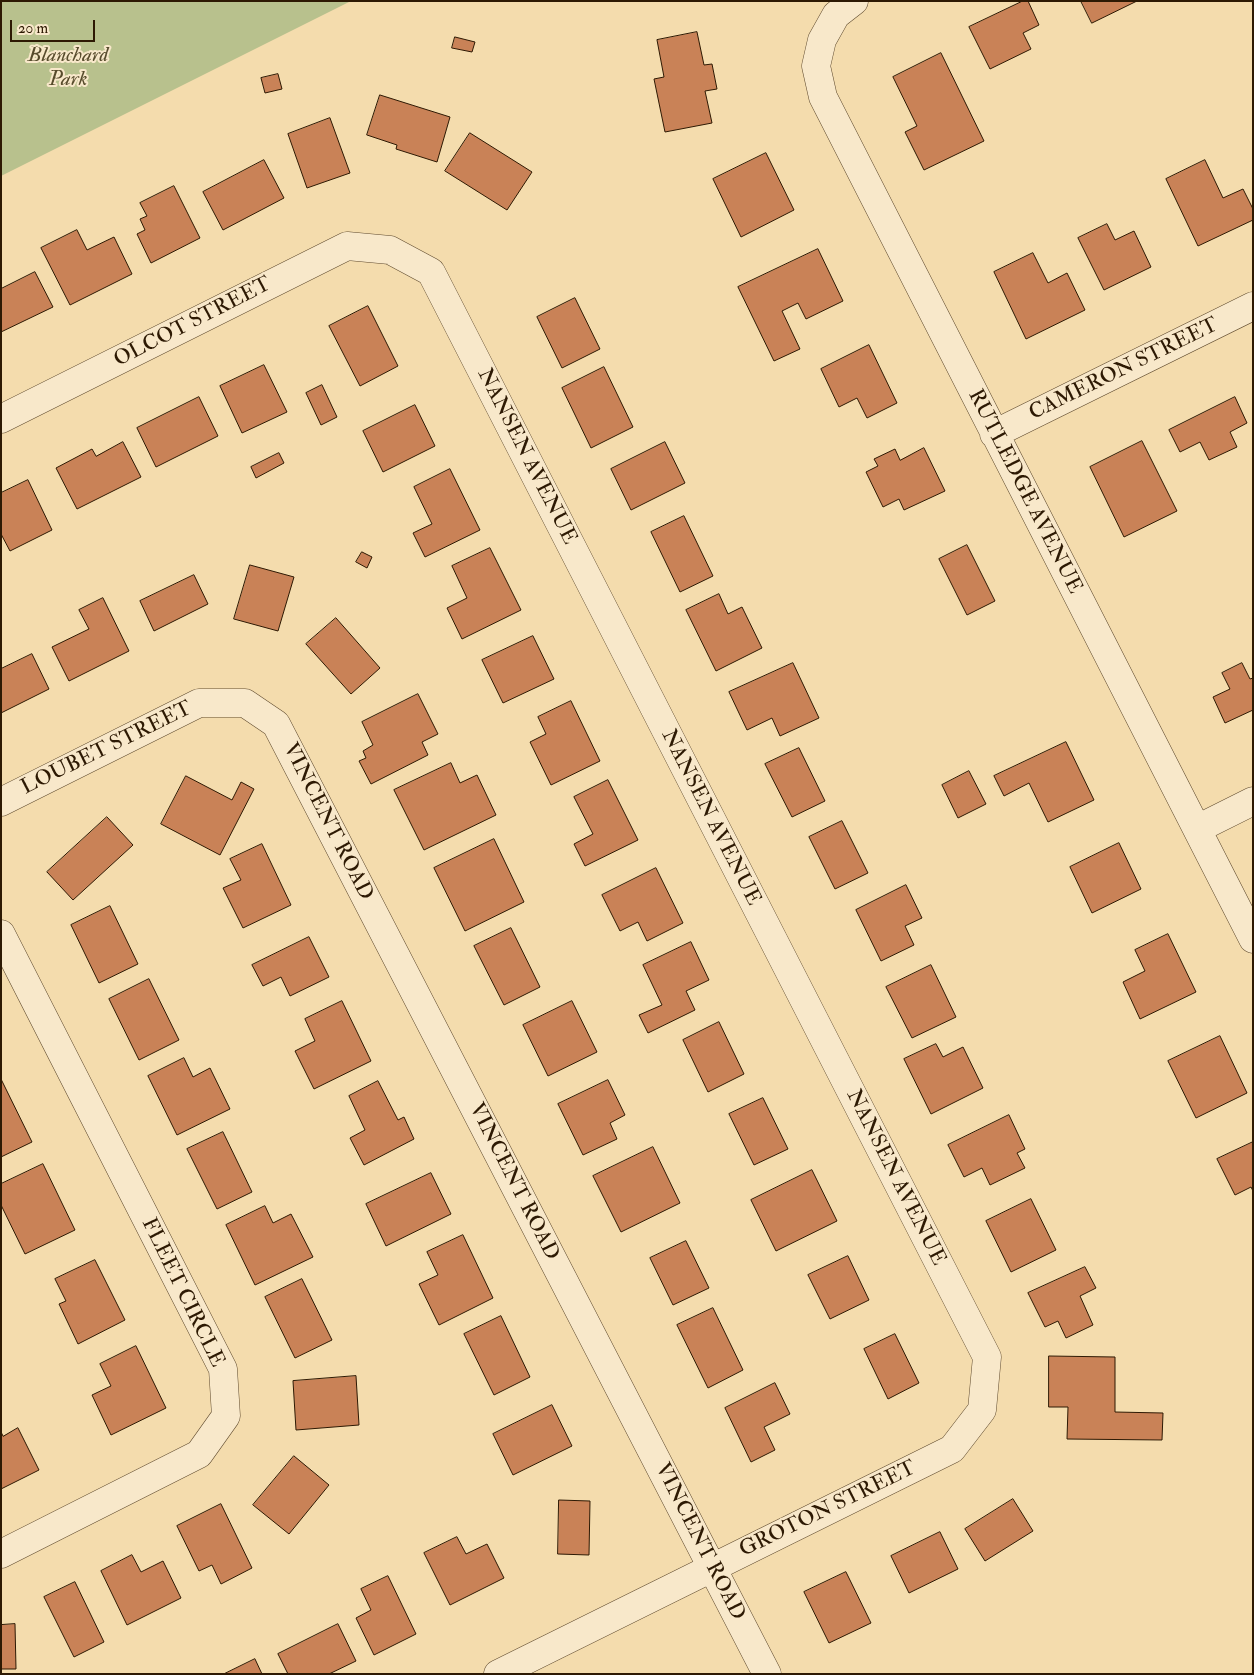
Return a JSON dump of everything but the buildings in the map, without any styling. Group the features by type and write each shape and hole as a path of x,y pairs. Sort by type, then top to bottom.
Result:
{"street":[{"name":"RUTLEDGE AVENUE","path":"854,1 836,15 822,40 816,66 823,97 1253,939"},
{"name":"OLCOT STREET","path":"1,419 347,246 390,250"},
{"name":"NANSEN AVENUE","path":"390,250 431,272 987,1357 982,1410"},
{"name":"CAMERON STREET","path":"994,434 1253,306"},
{"name":"LOUBET STREET","path":"1,802 199,704 244,703"},
{"name":"VINCENT ROAD","path":"244,703 276,724 767,1674"},
{"path":"1197,829 1253,801"},
{"name":"FLEET CIRCLE","path":"1,934 223,1369 226,1416 199,1454 1,1554"},
{"name":"GROTON STREET","path":"498,1674 952,1449 982,1410"}],"green space":[{"name":"Blanchard Park","path":"1,1 351,1 1,176"}]}
